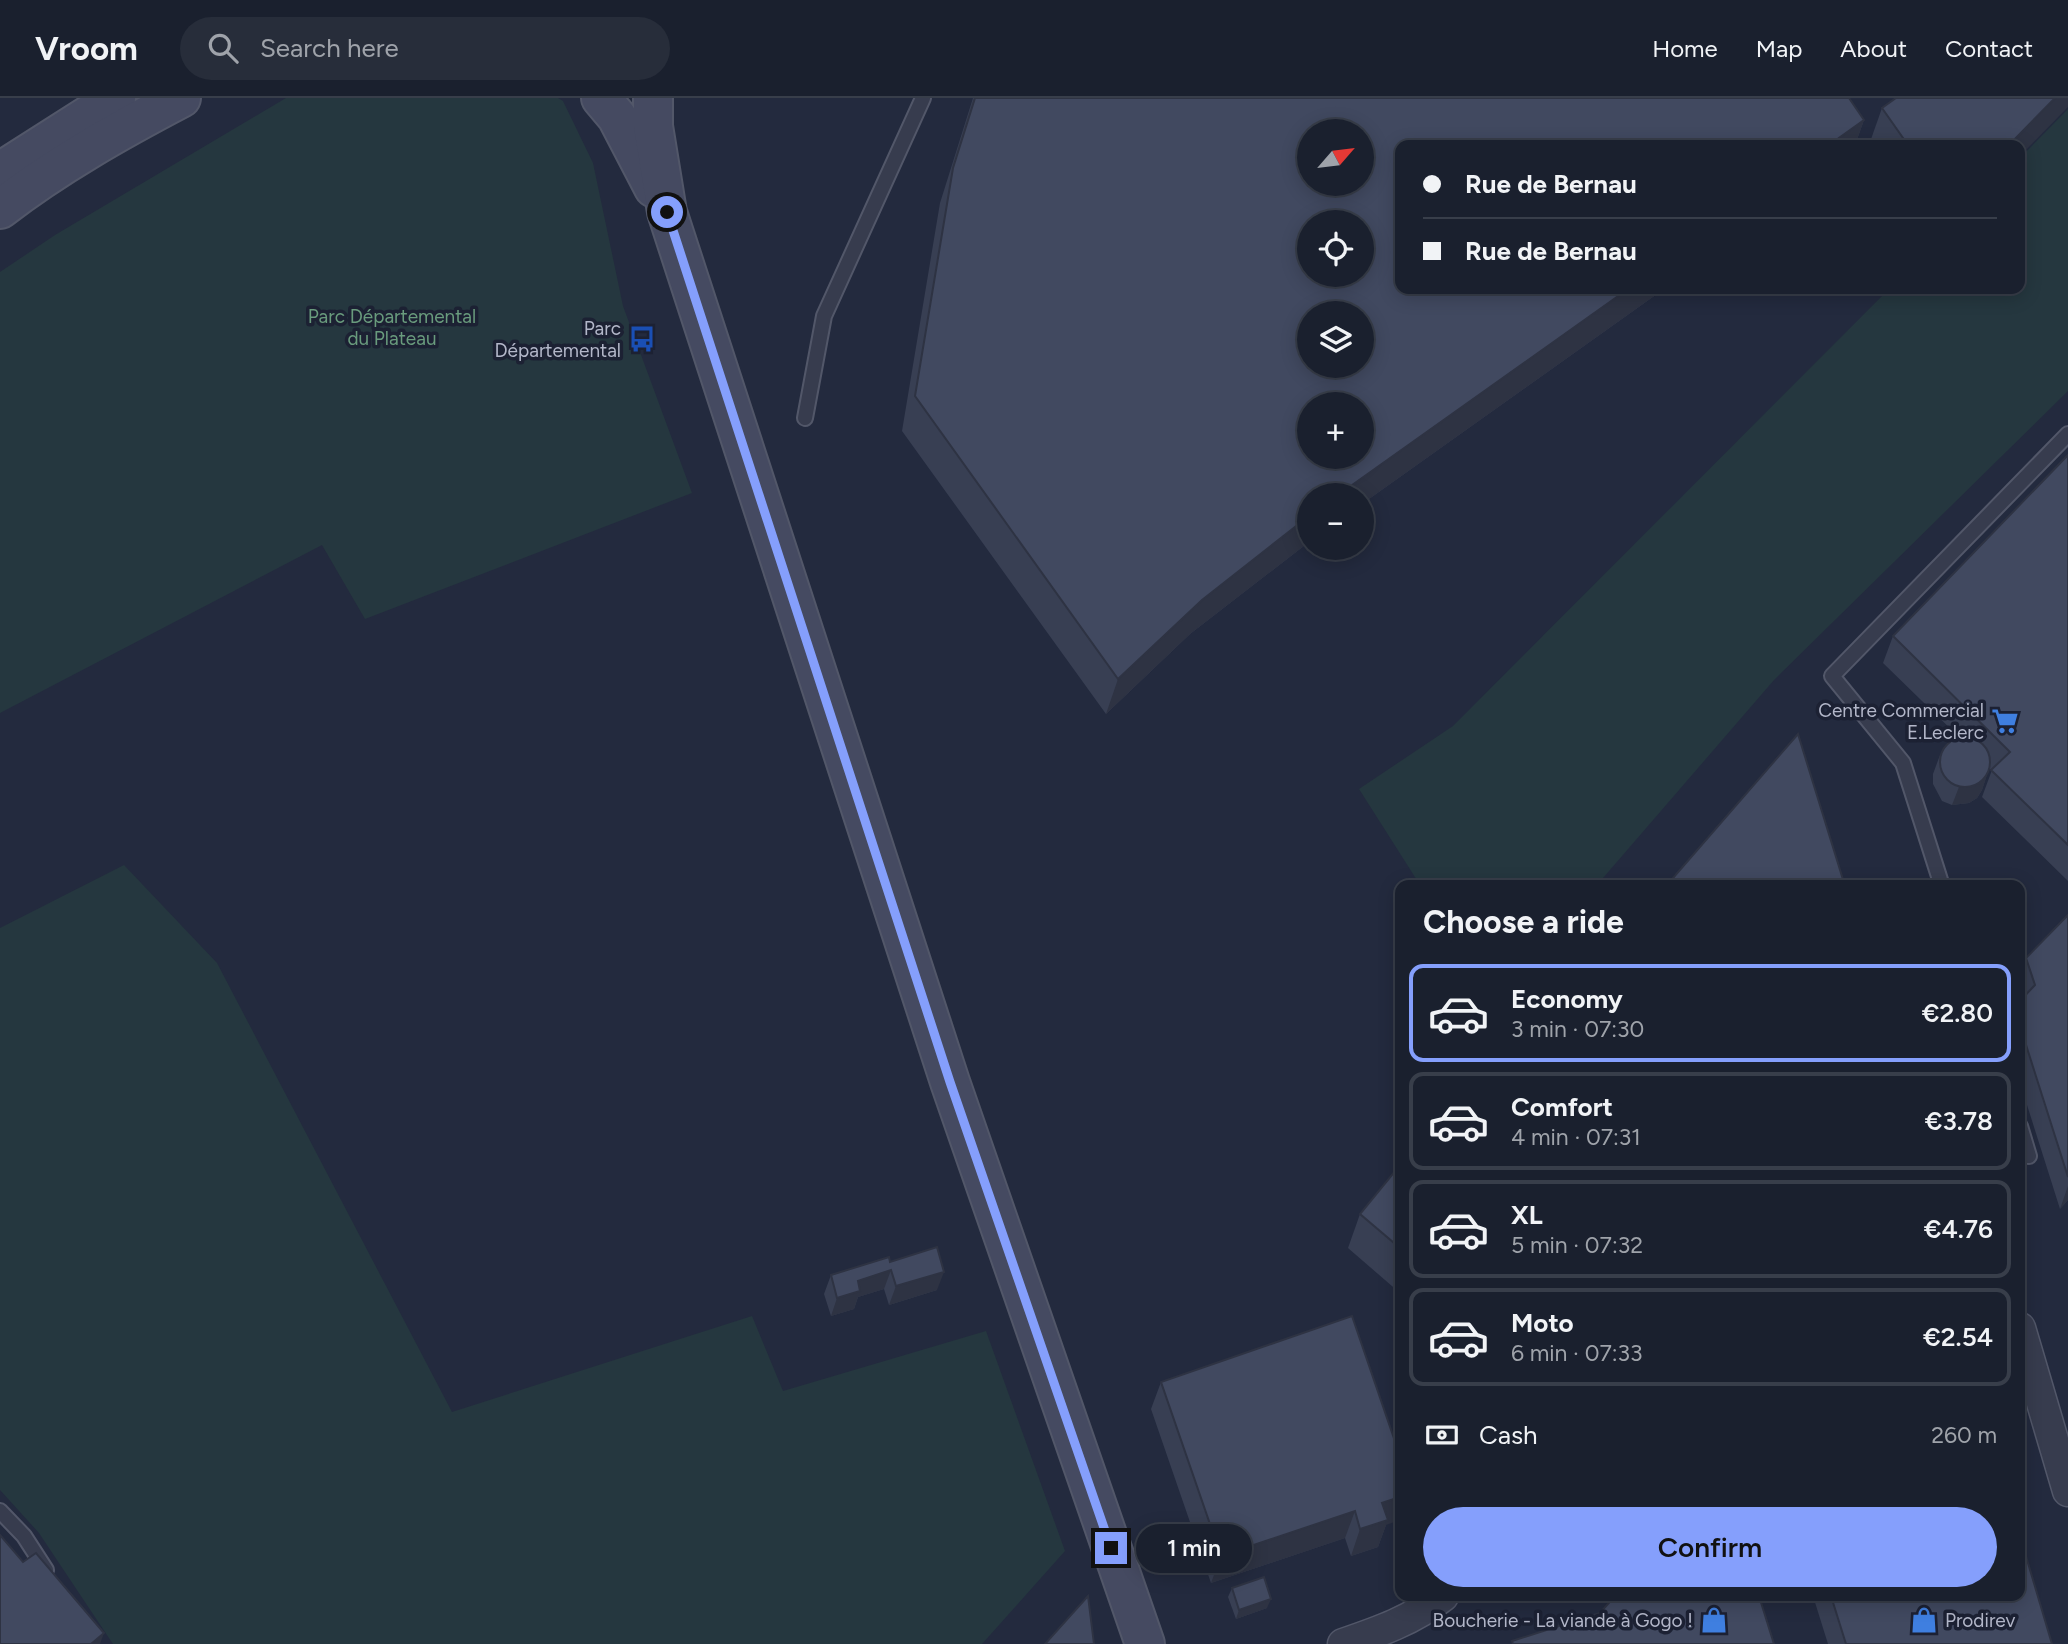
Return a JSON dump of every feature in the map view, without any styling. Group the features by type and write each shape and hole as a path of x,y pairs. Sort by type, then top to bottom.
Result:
{"street":[{"path":"0,172 116,98"},
{"path":"0,209 27,188 119,130 181,98"},
{"path":"601,98 617,117 667,212"},
{"path":"653,98 653,126 667,212 950,1082 1145,1644"},
{"path":"2025,1345 2068,1491"},
{"path":"1343,1644 1390,1628 1436,1601"}],"lane":[{"path":"805,418 824,316 923,98"},
{"path":"1940,880 1903,763 1832,676 2068,434"},
{"path":"2025,1143 2029,1156"},
{"path":"0,1511 24,1536 52,1579"}],"green space":[{"name":"Parc Départemental du Plateau","path":"286,98 558,98 563,101 593,163 623,306 692,493 365,619 322,545 0,713 0,272 55,235"},
{"path":"2068,109 2068,391 1774,680 1601,880 1417,880 1359,789 1453,726 1884,294 2025,294 2025,153"},
{"path":"124,865 217,963 452,1412 752,1316 783,1391 986,1331 1065,1551 982,1644 113,1644 39,1533 0,1490 0,928"}],"building":[{"path":"975,98 1849,98 1864,120 1836,140 1395,140 1395,294 1621,294 1355,483 1297,483 1297,525 1202,600 1118,679 915,396 953,168"},
{"path":"1896,98 2055,98 2014,140 1904,140 1882,108"},
{"name":"Centre Commercial E.Leclerc","path":"2068,455 2068,845 1991,770 2010,752 1893,636"},
{"path":"1798,734 1843,880 1671,880"},
{"path":"1965,737 1983,744 1990,762 1983,780 1965,787 1947,780 1940,762 1947,744"},
{"path":"2068,915 2068,1177 2025,1042 2025,996 2035,985 2026,958"},
{"path":"1395,1171 1395,1244 1360,1214"},
{"path":"937,1247 944,1272 896,1286 891,1270 858,1281 860,1291 837,1298 831,1275 889,1257 890,1262"},
{"path":"1352,1316 1395,1441 1395,1499 1382,1503 1388,1520 1360,1529 1355,1511 1221,1556 1161,1382"},
{"path":"0,1535 23,1562 36,1553 104,1633 91,1644 0,1644"},
{"name":"Prodirev","path":"2025,1553 2052,1644 1846,1644 1833,1601 2025,1601"},
{"path":"1264,1577 1271,1599 1239,1610 1232,1588"},
{"path":"1088,1596 1094,1644 1045,1644"},
{"path":"1611,1601 1761,1601 1774,1644 1513,1644 1512,1641 1600,1613"}],"place":[{"name":"Parc Départemental","path":"642,339"},
{"name":"Centre Commercial E.Leclerc","path":"2005,721"},
{"name":"Boucherie - La viande à Gogo !","path":"1714,1620"},
{"name":"Prodirev","path":"1924,1620"}],"route":[{"path":"667,212 950,1082 1111,1548"}]}
